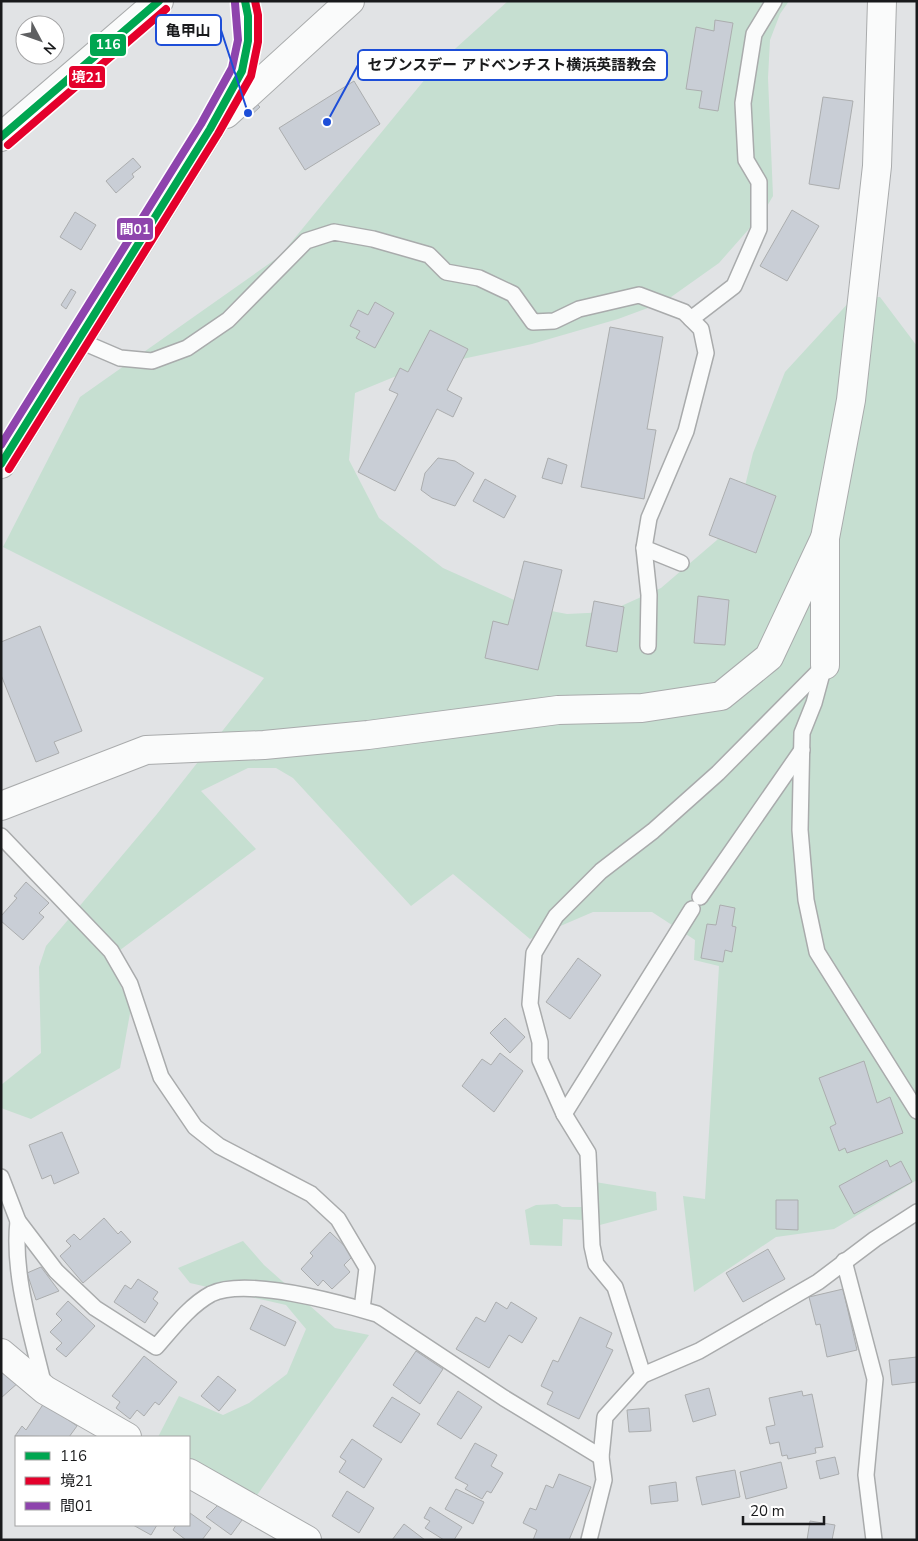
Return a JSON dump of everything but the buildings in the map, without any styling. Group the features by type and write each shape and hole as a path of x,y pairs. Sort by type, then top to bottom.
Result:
{"main road":[{"path":"1,137 159,1"},
{"path":"1,464 210,129 242,71 248,41 248,16 245,1"},
{"path":"210,129 350,1"},
{"path":"825,665 825,538 851,400 876,175 882,1"},
{"path":"1,806 146,750 368,736 558,710 642,708 720,696 769,657 825,538"},
{"path":"1,1353 45,1390 125,1436"},
{"path":"190,1474 307,1540"}],"lane":[{"path":"691,319 734,286 759,229 759,182 746,160 743,103 754,34 774,1"},
{"path":"78,340 120,358 152,361 188,348 228,320 306,241 334,232 373,239 429,255 446,272 479,278 513,294 533,322 554,321 579,309 639,295 684,312 701,329 706,353 686,431 649,518 644,548 649,595 648,646"},
{"path":"644,548 681,563"},
{"path":"825,665 814,703 802,733 800,830 806,900 817,952 917,1111"},
{"path":"643,1374 615,1287 596,1264 592,1246 588,1153 564,1114 540,1060 540,1042 530,1004 534,953 556,916 601,871 653,831 718,773 825,665"},
{"path":"564,1114 673,936 802,750"},
{"path":"1,836 111,951 130,984 161,1077 195,1127 219,1146 311,1194 338,1219 367,1268 362,1309"},
{"path":"1,1177 18,1221 56,1271 95,1308 156,1347 181,1317 212,1294 220,1292 245,1288 289,1292 362,1309 378,1314 504,1398 601,1457"},
{"path":"589,1540 604,1480 601,1457 605,1417 643,1374 699,1351 818,1282 844,1261 917,1212"},
{"path":"18,1221 16,1240 26,1311 45,1390"},
{"path":"844,1261 875,1379 866,1474 874,1540"}],"green space":[{"path":"508,1 789,1 780,14 770,40 768,78 773,196 763,213 719,263 664,302 618,319 532,344 411,370 355,393 349,460 379,518 443,568 530,607 567,614 608,612 661,588 717,540 738,515 753,453 785,372 852,299 880,297 917,346 917,1180 834,1229 776,1237 694,1292 683,1196 705,1199 719,966 694,960 695,940 652,912 593,912 530,939 453,874 411,906 293,778 276,768 248,768 201,791 256,849 108,959 131,1008 120,1068 31,1119 1,1108 1,1085 41,1053 39,967 46,946 157,814 264,678 3,547 80,397 280,256 435,67"},
{"path":"595,1182 656,1192 657,1210 596,1226"},
{"path":"557,1204 562,1207 583,1207 583,1220 563,1219 562,1246 530,1245 525,1210 536,1205"},
{"path":"243,1241 264,1265 335,1328 369,1335 253,1501 190,1460 190,1436 159,1436 179,1396 223,1415 249,1403 287,1374 306,1329 286,1305 190,1283 178,1268"}],"transit line":[{"name":"116","path":"1,137 159,1"},
{"name":"116","path":"1,464 210,129 242,71 248,41 248,16 245,1"},
{"name":"境21","path":"9,469 218,134 251,76 258,42 258,15 255,1"},
{"name":"間01","path":"1,445 201,124 232,68 238,40 235,3"},
{"name":"境21","path":"8,145 166,9"}],"place":[{"name":"亀甲山","path":"248,113"},
{"name":"セブンスデー アドベンチスト横浜英語教会","path":"327,122"}]}
